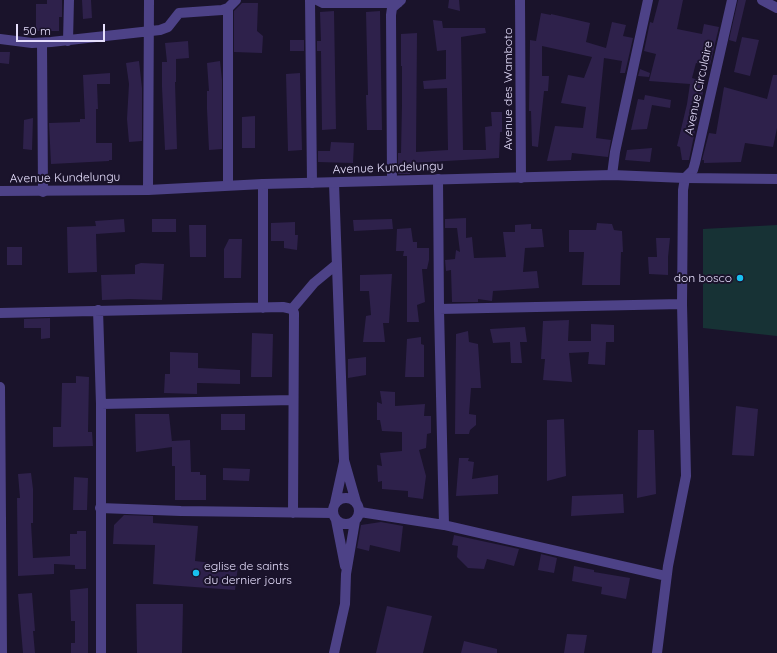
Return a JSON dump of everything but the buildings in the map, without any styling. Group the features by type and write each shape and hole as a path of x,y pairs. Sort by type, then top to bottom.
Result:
{"street":[{"path":"68,41 69,0"},
{"path":"148,190 150,0"},
{"path":"0,39 42,43 166,28 179,13 222,10 228,8 236,0"},
{"path":"310,0 312,183"},
{"path":"317,0 324,3 399,1"},
{"name":"Avenue des Wamboto","path":"520,0 521,178"},
{"path":"612,175 615,152 648,0"},
{"name":"Avenue Circulaire","path":"685,178 696,163 732,0"},
{"path":"762,0 777,8"},
{"path":"392,180 391,15 392,8 399,1"},
{"path":"228,8 228,185"},
{"path":"42,43 43,192"},
{"name":"Avenue Kundelungu","path":"0,191 43,192 148,190 228,185 612,175 685,178 777,179"},
{"path":"657,653 666,576 686,476 682,304 682,197 685,178"},
{"path":"438,179 439,308 444,525"},
{"path":"334,183 344,460 333,508 346,574"},
{"path":"263,184 263,308"},
{"path":"292,309 314,283 338,264"},
{"path":"439,308 682,304"},
{"path":"0,312 287,307 292,309"},
{"path":"292,309 294,313 293,514"},
{"path":"98,310 101,404 101,653"},
{"path":"0,387 2,653"},
{"path":"101,404 293,400"},
{"path":"334,653 345,604 346,574 355,521 358,517 358,507 344,460"},
{"path":"335,503 346,497 351,498 358,507 444,525 666,576"},
{"path":"100,508 293,514 334,517 345,525 351,524 355,521"}],"green space":[{"name":"don bosco","path":"777,225 777,336 703,328 703,229"}],"place":[{"name":"don bosco","path":"740,278"},
{"name":"eglise de saints du dernier jours","path":"196,573"}]}
